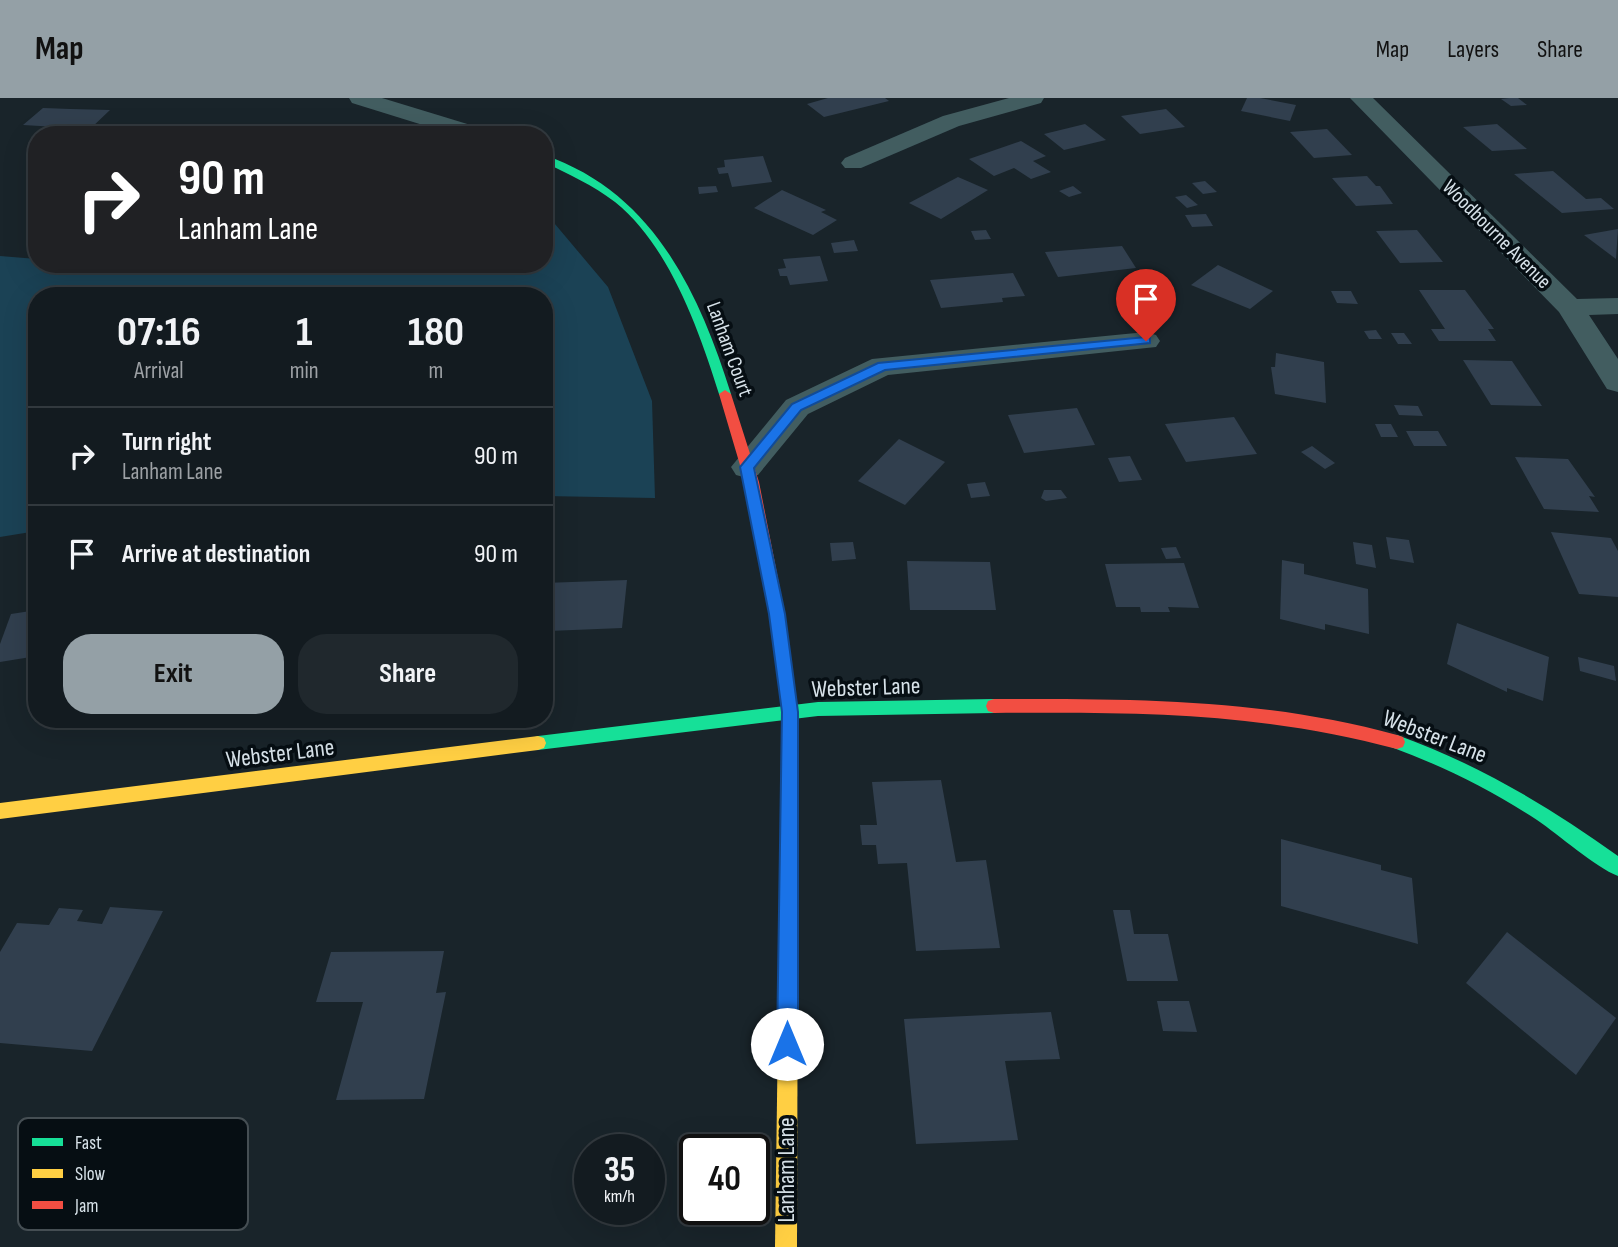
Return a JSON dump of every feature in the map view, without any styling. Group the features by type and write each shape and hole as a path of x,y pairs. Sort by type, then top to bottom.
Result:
{"street":[{"path":"360,98 450,126"},
{"path":"853,163 951,121 1033,98"},
{"name":"Woodbourne Avenue","path":"1361,98 1570,307 1618,382"},
{"name":"Lanham Court","path":"553,162 590,180 627,207 674,269 706,335 743,456"},
{"path":"1570,307 1618,306"},
{"path":"743,456 797,407 882,366 1146,341"},
{"name":"Lanham Lane","path":"743,456 777,614 790,712 786,1247"},
{"name":"Webster Lane","path":"0,811 790,712 975,706 1163,706 1315,721 1378,736 1431,754 1489,782 1546,816 1618,867"}],"shaded area":[{"path":"553,222 608,287 652,401 655,498 553,496 553,287 28,287 28,532 0,537 0,256 28,258 28,273 553,273"}],"building":[{"path":"828,98 885,98 889,101 824,117 807,104"},
{"path":"1247,98 1296,105 1290,121 1241,111"},
{"path":"1518,98 1527,105 1511,106 1501,99"},
{"path":"43,108 110,110 93,126 23,125"},
{"path":"1166,109 1185,127 1140,134 1121,116"},
{"path":"1085,124 1106,140 1064,150 1044,134"},
{"path":"1497,124 1527,149 1492,151 1463,127"},
{"path":"1327,129 1352,155 1314,158 1290,132"},
{"path":"1021,141 1046,156 1033,161 1051,172 1031,179 1014,168 994,176 969,159"},
{"path":"763,156 772,182 732,187 728,173 719,174 717,168 725,167 724,160"},
{"path":"1553,171 1586,199 1601,198 1614,209 1562,213 1514,174"},
{"path":"1367,176 1376,186 1380,186 1393,204 1356,206 1332,178"},
{"path":"958,177 988,190 941,219 909,203"},
{"path":"1205,181 1217,192 1203,194 1192,183"},
{"path":"716,186 718,192 699,194 698,187"},
{"path":"1073,186 1082,193 1069,197 1059,191"},
{"path":"782,190 826,210 821,212 837,220 813,235 754,208"},
{"path":"1186,195 1198,205 1187,208 1175,197"},
{"path":"1206,214 1213,226 1192,227 1185,215"},
{"path":"1618,229 1616,259 1584,235"},
{"path":"986,230 991,239 975,240 971,231"},
{"path":"1417,230 1443,262 1400,263 1376,231"},
{"path":"854,240 858,251 834,253 831,243"},
{"path":"1122,246 1136,268 1058,277 1045,252"},
{"path":"820,256 828,281 790,285 787,276 780,276 778,269 786,268 783,259"},
{"path":"1218,265 1273,291 1250,309 1191,285"},
{"path":"1013,273 1025,296 1002,298 1003,302 941,308 930,280"},
{"path":"1419,290 1465,290 1494,329 1488,329 1496,341 1439,341 1431,329 1445,329"},
{"path":"1331,291 1351,291 1358,304 1337,303"},
{"path":"1376,330 1382,339 1369,339 1364,331"},
{"path":"1391,333 1404,333 1412,344 1398,344"},
{"path":"1276,353 1324,362 1326,403 1275,394 1271,367 1275,367"},
{"path":"1463,360 1512,361 1542,406 1491,405"},
{"path":"1394,405 1418,406 1423,416 1399,415"},
{"path":"1077,408 1095,445 1024,453 1008,415"},
{"path":"1234,417 1257,454 1186,462 1165,424"},
{"path":"1375,424 1391,424 1398,437 1381,437"},
{"path":"1406,431 1438,431 1447,446 1414,446"},
{"path":"899,439 945,462 905,505 858,481"},
{"path":"1312,446 1335,463 1325,469 1301,452"},
{"path":"1130,456 1142,480 1119,482 1108,458"},
{"path":"1515,457 1568,459 1595,497 1589,496 1599,512 1544,509"},
{"path":"985,482 990,496 971,498 967,484"},
{"path":"1044,490 1061,490 1067,498 1046,501 1041,498"},
{"path":"1551,532 1611,538 1618,551 1618,597 1579,594"},
{"path":"1386,537 1409,540 1414,563 1390,559"},
{"path":"853,542 856,559 832,561 830,543"},
{"path":"1353,542 1372,545 1376,568 1356,564"},
{"path":"1176,547 1181,558 1166,559 1161,548"},
{"path":"1282,560 1304,564 1304,574 1368,589 1369,634 1325,624 1325,630 1280,619"},
{"path":"907,561 990,562 996,610 910,610"},
{"path":"1184,563 1199,608 1168,607 1170,612 1141,612 1140,607 1116,607 1105,564"},
{"path":"627,580 622,628 553,631 553,583"},
{"path":"28,611 28,657 0,662 0,644 11,614"},
{"path":"1457,623 1549,657 1543,701 1507,688 1507,692 1447,664"},
{"path":"1578,657 1614,666 1616,681 1580,671"},
{"path":"941,780 956,862 986,860 1000,948 916,951 907,863 878,864 876,845 862,845 860,825 877,825 872,782"},
{"path":"1281,839 1381,865 1381,870 1412,878 1418,944 1281,906"},
{"path":"110,907 163,911 92,1051 0,1043 0,952 17,923 49,925 59,908 83,910 77,921 102,924"},
{"path":"1113,910 1130,910 1134,934 1168,934 1178,981 1127,981"},
{"path":"1507,932 1616,1018 1576,1075 1466,983"},
{"path":"444,951 436,993 446,992 424,1099 336,1100 363,1002 316,1002 331,952"},
{"path":"1157,1001 1189,1001 1197,1032 1163,1031"},
{"path":"1051,1012 1060,1059 1005,1061 1018,1140 916,1144 904,1019"}],"traffic: fast":[{"path":"553,163 608,192 627,207 659,246 698,320 725,394"},
{"path":"538,743 818,709 994,706"},
{"path":"1397,742 1456,765 1485,780 1566,830 1618,867"}],"traffic: slow":[{"path":"0,811 538,743"},
{"path":"786,1247 789,880"}],"traffic: jam":[{"path":"725,394 752,482 777,614 790,712 789,880"},
{"path":"994,706 1147,707 1248,713 1298,719 1397,742"}],"route":[{"path":"787,1044 790,712 777,614 747,467 797,407 882,366 1146,341"}]}
